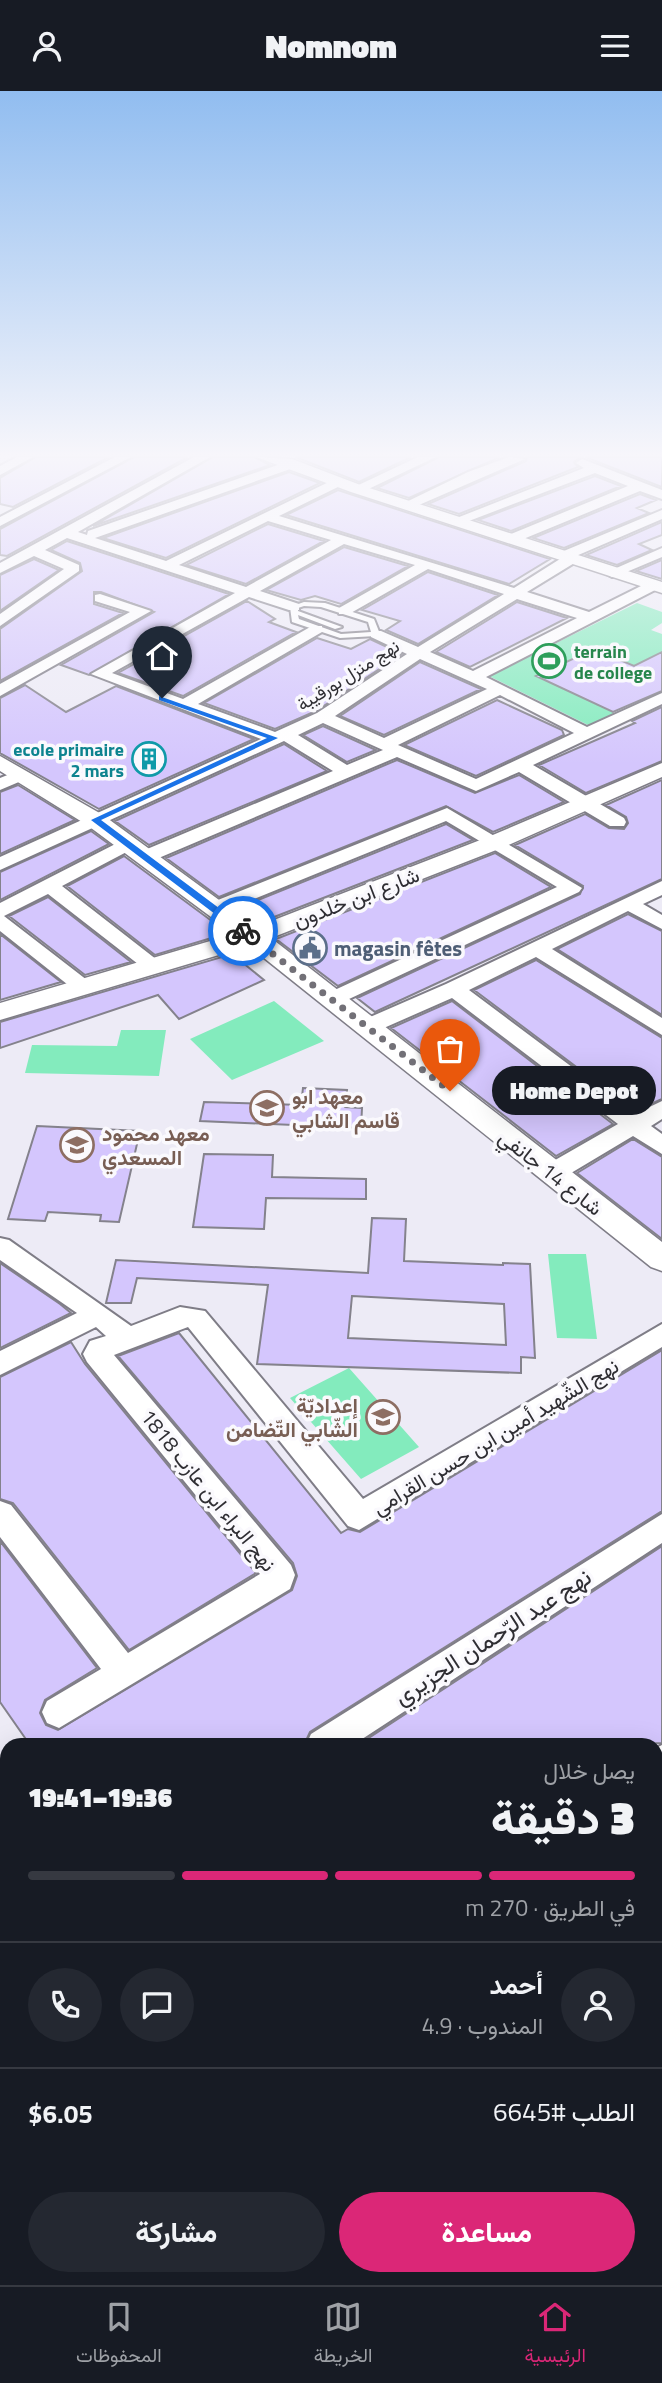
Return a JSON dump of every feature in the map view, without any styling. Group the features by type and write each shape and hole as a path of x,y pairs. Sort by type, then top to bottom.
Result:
{"street":[{"path":"0,569 16,559"},
{"path":"0,621 74,568 55,559"},
{"path":"150,559 297,607"},
{"path":"167,565 178,559"},
{"path":"304,559 99,674 183,706 279,736 346,772"},
{"path":"412,559 591,618"},
{"name":"نهج منزل بورقيبة","path":"0,864 323,717 564,559"},
{"path":"575,559 658,587"},
{"path":"612,573 644,559"},
{"path":"344,611 428,564"},
{"path":"472,677 658,587"},
{"path":"0,691 142,611 100,598"},
{"path":"183,706 317,629"},
{"path":"375,631 500,689 586,733"},
{"path":"0,911 50,886 138,850 346,772 500,689"},
{"path":"323,717 475,786 662,698"},
{"path":"520,765 617,822"},
{"name":"شارع ابن خلدون","path":"0,1012 252,937 496,842 662,769"},
{"name":"شارع 14 جانفي","path":"7,774 95,820 138,850 369,1026 662,1259"},
{"path":"215,908 444,814 496,842 571,889 334,999"},
{"path":"50,886 153,967"},
{"path":"369,1026 454,989 662,887"},
{"path":"628,903 662,923"},
{"path":"0,921 85,987"},
{"path":"537,948 662,1028"},
{"path":"454,989 662,1146"},
{"path":"552,1173 662,1109"},
{"path":"2,1250 98,1314 128,1339"},
{"path":"0,1364 98,1314"},
{"name":"نهج الشّهيد أمين ابن حسن القرامي","path":"128,1339 168,1322 189,1316 196,1318 359,1517 662,1334"},
{"name":"نهج البراء ابن عازب 1818","path":"60,1712 279,1579 279,1575 97,1354 100,1349 128,1339"},
{"path":"0,1514 123,1672"},
{"name":"نهج عبد الرّحمان الجزيري","path":"334,1738 662,1527"}],"lane":[{"path":"297,607 344,611 372,621 375,631"},
{"path":"297,607 293,619 317,629 340,636 375,631"},
{"path":"297,607 375,631"},
{"path":"297,607 358,635"}],"green space":[{"path":"637,603 662,612 662,623 651,630 662,634 662,652 634,666 594,649 537,675 616,714 590,726 489,676"},
{"path":"274,1001 324,1041 232,1080 190,1039"},
{"path":"121,1030 166,1030 159,1076 25,1073 32,1045 117,1046"},
{"path":"548,1254 586,1254 597,1339 557,1338"},
{"path":"349,1368 419,1447 361,1479 290,1398"}],"building":[{"path":"33,559 59,570 0,611 0,575"},
{"path":"72,559 123,559 229,594 89,675 61,665 154,612 101,592 94,592 94,604 123,613 0,681 0,629 82,571 80,563"},
{"path":"197,559 291,559 246,584 186,565"},
{"path":"322,559 386,559 408,566 341,604 315,596 301,600 266,590"},
{"path":"429,559 549,559 509,584"},
{"path":"600,559 630,559 617,565"},
{"path":"662,560 662,579 636,571"},
{"path":"428,572 498,595 418,644 386,630 400,621 362,610"},
{"path":"247,601 275,619 269,622 296,632 183,696 118,673"},
{"path":"517,602 567,618 470,667 436,652"},
{"path":"317,638 351,649 370,639 402,654 316,711 275,729 204,703"},
{"path":"594,649 634,666 662,652 662,691 613,712 536,676"},
{"path":"420,662 481,689 384,735 340,716"},
{"path":"25,685 66,712 116,686 254,739 99,809 0,753 0,698"},
{"path":"497,700 562,730 564,735 476,776 404,745"},
{"path":"662,707 662,761 586,793 539,765 635,723 632,721"},
{"path":"323,726 376,750 347,762 303,735"},
{"path":"284,744 327,771 149,845 115,821"},
{"path":"397,760 475,793 519,775 564,802 493,832 446,806 219,897 166,858"},
{"path":"662,780 662,879 375,1012 357,998 580,894 583,886 515,845 585,814 609,828 624,829 628,823 626,817 606,805"},
{"path":"18,785 75,820 0,854 0,792"},
{"path":"446,824 473,840 256,924 236,909"},
{"path":"91,831 109,844 0,900 0,872"},
{"path":"495,853 551,887 338,986 276,939"},
{"path":"124,856 228,933 155,955 67,886"},
{"path":"48,897 131,962 85,975 9,916"},
{"path":"628,914 662,931 662,1015 557,949"},
{"path":"0,934 61,982 0,1000"},
{"path":"232,954 264,980 179,1019 158,995 0,1048 0,1022"},
{"path":"536,960 662,1038 662,1099 635,1111 474,990"},
{"path":"452,1001 613,1124 556,1156 391,1028"},
{"path":"303,1088 347,1090 345,1107 362,1108 361,1128 200,1121 204,1102 301,1105"},
{"path":"37,1126 140,1131 119,1222 100,1221 101,1215 48,1212 45,1221 8,1219"},
{"path":"633,1139 662,1157 662,1239 577,1173"},
{"path":"204,1154 273,1155 272,1177 366,1179 366,1199 266,1198 264,1229 193,1227"},
{"path":"372,1218 406,1219 404,1261 530,1264 535,1358 521,1357 521,1373 257,1364 268,1285 137,1278 131,1303 106,1303 116,1260 368,1273","holes":["352,1296 504,1304 506,1345 348,1338"]},
{"path":"0,1263 60,1304 71,1313 0,1348"},
{"path":"179,1333 341,1533 348,1529 360,1532 662,1350 662,1511 310,1732 307,1738 25,1738 0,1702 0,1541 97,1668 45,1700 40,1713 46,1725 58,1730 292,1590 297,1576 293,1563 118,1356"},
{"path":"71,1342 85,1364 256,1573 129,1650 13,1503 0,1499 0,1377"},
{"path":"662,1546 662,1738 369,1738"}],"way so far":[{"path":"243,931 450,1091"}],"place":[{"name":"terrain de college","path":"549,661"},
{"name":"ecole primaire 2 mars","path":"149,759"},
{"name":"magasin fêtes","path":"310,948"},
{"name":"Home Depot","path":"450,1091"},
{"name":"معهد ابو قاسم الشابي","path":"267,1108"},
{"name":"معهد محمود المسعدي","path":"77,1145"},
{"name":"إعداديّة الشّابي التّضامن","path":"383,1417"}],"route":[{"path":"162,698 274,738 95,820 147,856 243,931"}]}
